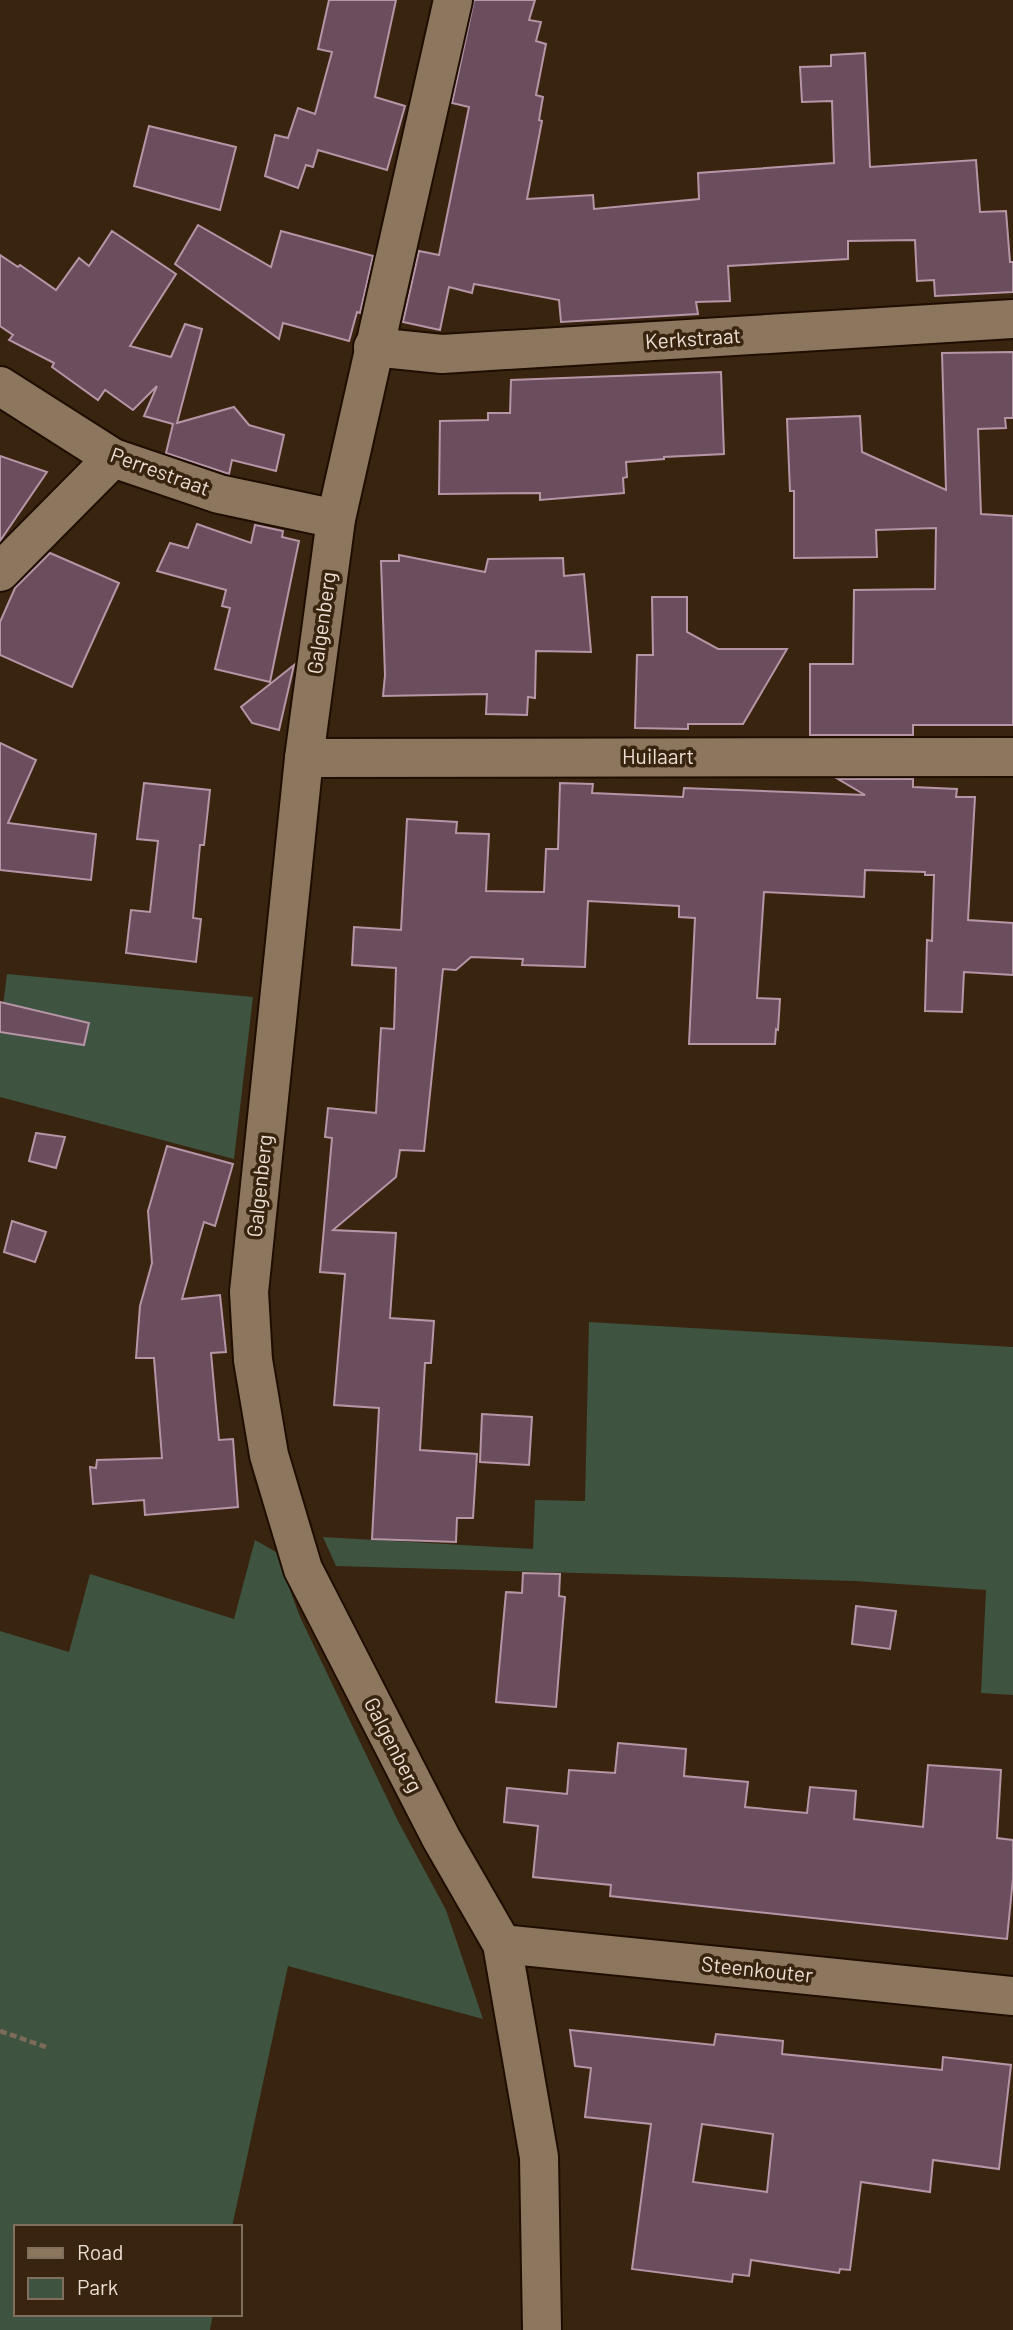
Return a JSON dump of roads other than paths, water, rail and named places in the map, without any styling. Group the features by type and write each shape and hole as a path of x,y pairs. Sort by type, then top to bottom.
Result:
{"street":[{"name":"Galgenberg","path":"453,0 336,519 304,758 249,1292 253,1360 269,1454 303,1569 441,1838 502,1944 539,2157 542,2330"},
{"name":"Kerkstraat","path":"373,347 442,354 1013,319"},
{"name":"Perrestraat","path":"0,386 113,458 219,494 336,519"},
{"path":"0,572 113,458"},
{"name":"Huilaart","path":"304,758 1013,757"},
{"name":"Steenkouter","path":"502,1944 1013,1996"}]}
